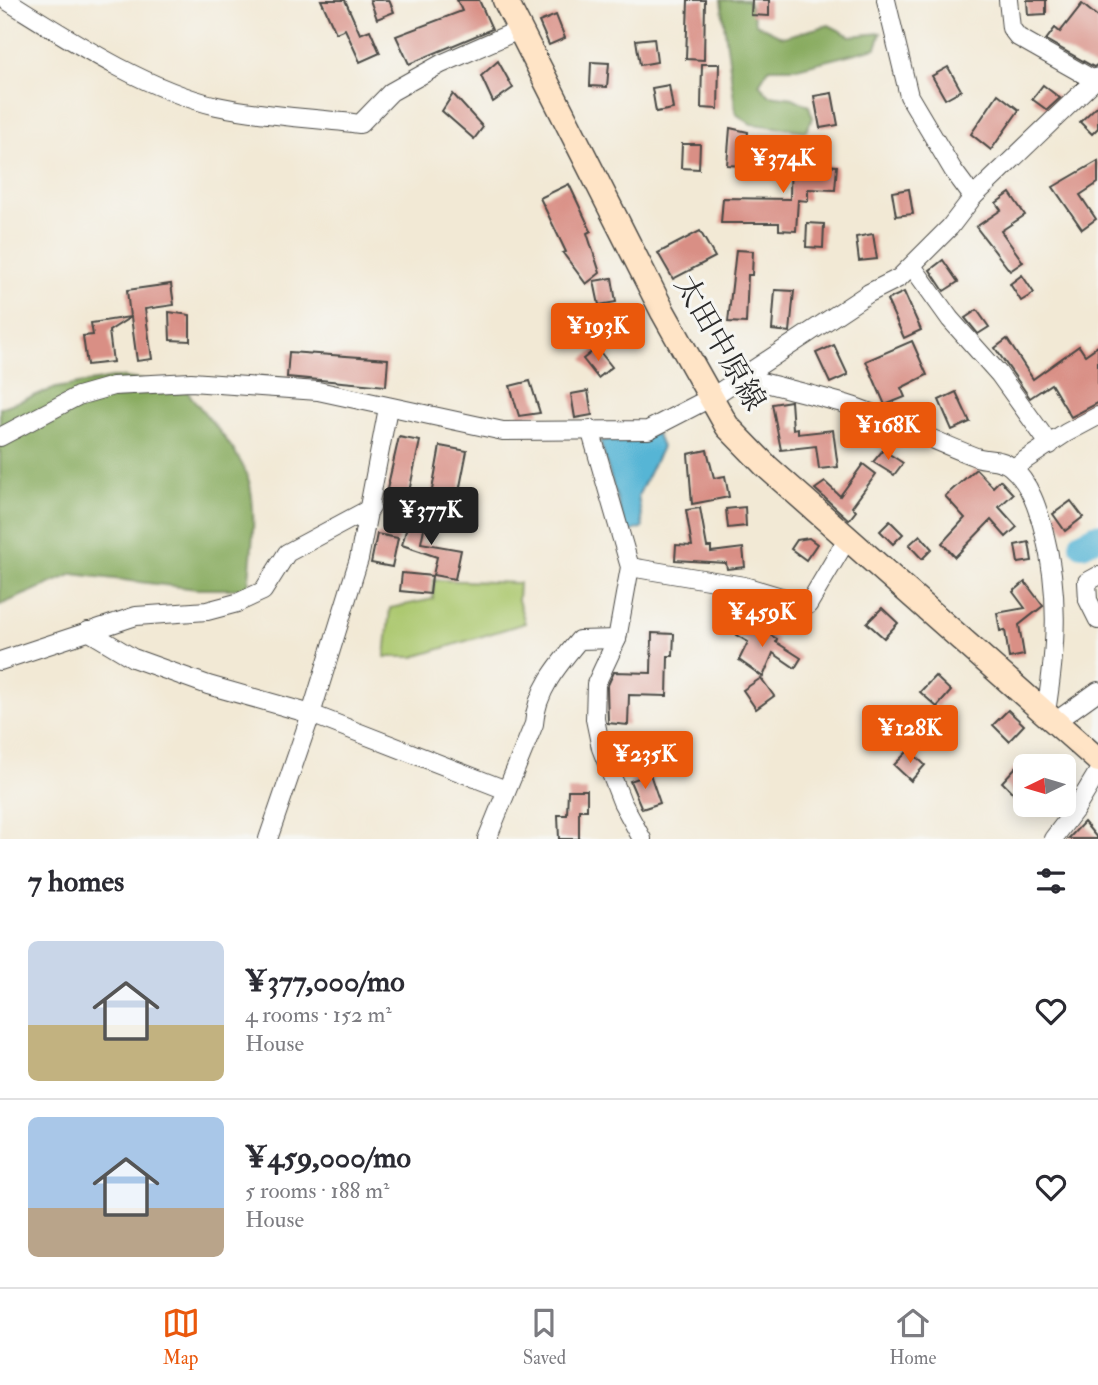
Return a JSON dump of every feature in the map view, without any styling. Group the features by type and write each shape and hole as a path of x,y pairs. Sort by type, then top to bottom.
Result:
{"main road":[{"name":"太田中原線","path":"505,0 663,312 727,426 766,466 847,539 1098,760"}],"street":[{"path":"6,0 134,73 193,98 217,106 360,124 391,92 442,64 521,29"},
{"path":"886,0 909,96 953,170 973,197"},
{"path":"0,437 78,396 113,386 191,382 318,391 503,431 648,430 712,397 869,293 899,278 950,227 973,197 1096,79 1018,37 1011,27 1008,0"},
{"path":"912,266 950,320 999,374 1050,445"},
{"path":"743,374 754,380 850,406 979,458 1004,462 1013,468 1039,508 1053,567 1057,600 1051,716"},
{"path":"268,839 311,714 359,559 371,508 388,408"},
{"path":"1013,468 1066,433 1098,416"},
{"path":"590,429 630,567 617,639 596,684 595,719 601,748 622,802 642,839"},
{"path":"0,661 136,616 207,611 237,603 262,591 287,553 371,508"},
{"path":"630,567 744,586 808,605 847,539"},
{"path":"1098,576 1087,582 1088,600 1098,620"},
{"path":"88,631 133,658 208,685 311,714 506,790"},
{"path":"487,839 534,724 535,707 554,671 579,640 617,639"},
{"path":"1051,716 1098,691"},
{"path":"1053,839 1098,772"}],"green space":[{"path":"721,0 748,0 756,24 783,37 829,25 850,36 881,33 876,48 797,68 769,68 759,84 769,95 793,98 809,106 813,118 806,131 751,124 736,114"},
{"path":"118,377 183,386 239,460 250,485 253,511 248,589 197,589 73,574 0,605 0,408 56,388"},
{"path":"434,580 519,583 518,600 525,623 414,657 385,657 390,608 433,599"}],"water":[{"path":"657,434 662,447 638,496 643,527 627,533 600,441"}],"building":[{"path":"321,0 345,0 360,34 370,30 380,53 360,62 345,29 336,33"},
{"path":"370,0 389,0 394,12 377,19"},
{"path":"457,0 479,0 492,29 409,64 396,36 462,11"},
{"path":"688,0 705,0 704,60 686,59"},
{"path":"752,0 769,0 769,16 751,15"},
{"path":"1027,0 1046,0 1046,14 1028,15"},
{"path":"1082,4 1098,17 1098,64 1094,67 1046,40 1055,28 1060,32"},
{"path":"556,15 565,38 549,45 539,22"},
{"path":"654,38 657,62 640,65 636,40"},
{"path":"498,61 513,88 493,102 481,76"},
{"path":"591,62 609,63 607,87 590,86"},
{"path":"702,64 719,64 718,109 701,108"},
{"path":"948,67 961,90 945,99 932,76"},
{"path":"669,85 673,109 656,112 652,88"},
{"path":"1043,85 1060,98 1047,110 1032,99"},
{"path":"832,93 838,125 820,128 814,96"},
{"path":"453,94 483,127 474,139 442,111"},
{"path":"998,94 1019,110 991,150 971,134"},
{"path":"1098,105 1098,128 1092,134 1080,122"},
{"path":"730,128 748,132 744,166 727,165"},
{"path":"682,144 700,144 699,169 681,168"},
{"path":"791,145 809,146 808,164 837,166 835,190 808,189 808,201 798,200 796,231 779,230 779,223 721,223 723,198 790,199"},
{"path":"1098,161 1098,183 1080,195 1096,219 1082,229 1053,187"},
{"path":"569,184 591,231 587,233 600,273 586,284 563,253 566,252 540,198"},
{"path":"909,189 913,214 896,216 892,192"},
{"path":"1010,193 1025,215 1001,231 1023,262 1010,271 976,227 1001,210 996,203"},
{"path":"807,223 824,224 823,248 806,247"},
{"path":"700,231 715,257 673,279 658,253"},
{"path":"873,234 877,259 859,261 856,237"},
{"path":"736,250 753,251 752,275 748,275 746,323 728,322"},
{"path":"943,260 958,282 944,291 930,270"},
{"path":"1022,275 1034,293 1021,301 1010,284"},
{"path":"612,278 616,302 599,305 594,281"},
{"path":"171,284 174,305 145,309 152,359 137,361 131,317 109,331 113,362 87,365 83,336 93,335 91,323 130,317 127,290"},
{"path":"775,290 794,291 790,332 772,330"},
{"path":"904,292 921,330 904,338 887,300"},
{"path":"595,309 599,333 582,336 578,312"},
{"path":"977,310 989,327 978,334 965,318"},
{"path":"169,312 190,315 190,341 170,340"},
{"path":"1007,339 1033,379 1079,346 1085,355 1098,346 1098,403 1071,417 1051,384 1030,398 995,348"},
{"path":"912,341 927,375 901,388 905,397 885,405 866,361"},
{"path":"834,345 848,375 830,383 816,353"},
{"path":"597,348 612,367 598,378 583,359"},
{"path":"289,352 388,359 386,386 287,377"},
{"path":"530,381 540,413 519,416 510,386"},
{"path":"588,391 592,415 575,418 571,394"},
{"path":"956,392 970,422 952,430 939,400"},
{"path":"791,401 793,429 798,428 798,434 833,430 838,467 819,469 816,446 781,450 772,404"},
{"path":"399,437 420,441 407,501 385,498"},
{"path":"440,446 467,451 456,507 430,501"},
{"path":"707,450 714,478 725,476 729,497 692,504 688,454"},
{"path":"883,450 903,463 894,475 873,462"},
{"path":"863,464 876,474 852,507 856,511 849,520 815,489 825,482 840,496"},
{"path":"976,469 993,487 1000,480 1013,494 999,507 1017,527 1006,537 991,520 955,557 942,543 965,518 945,496"},
{"path":"1071,501 1083,517 1065,531 1053,514"},
{"path":"745,507 746,526 728,528 726,509"},
{"path":"700,508 707,547 711,547 711,552 743,548 745,567 727,569 726,563 675,560 676,545 692,546 686,510"},
{"path":"411,512 427,514 421,543 461,550 455,579 433,575 437,557 402,545"},
{"path":"890,521 903,534 893,544 880,531"},
{"path":"377,534 398,538 392,567 371,563"},
{"path":"920,535 932,549 922,559 909,545"},
{"path":"809,538 817,544 806,560 791,549 797,540"},
{"path":"1029,542 1032,561 1018,563 1015,545"},
{"path":"402,573 432,576 430,594 400,591"},
{"path":"1025,582 1043,606 1019,625 1024,655 1009,658 1005,630 1000,631 997,613 1025,608 1013,592"},
{"path":"882,608 898,623 884,638 867,623"},
{"path":"745,620 777,639 776,642 801,658 795,668 773,653 763,677 739,660 748,642 736,635"},
{"path":"652,633 674,634 673,656 668,656 667,696 629,695 628,725 608,723 607,687 614,672 651,673"},
{"path":"935,676 951,691 937,707 920,692"},
{"path":"761,678 774,696 756,709 743,690"},
{"path":"1008,710 1024,725 1009,741 993,725"},
{"path":"909,750 925,765 911,781 894,765"},
{"path":"1013,770 1013,793 1002,782"},
{"path":"650,774 660,803 642,809 630,781"},
{"path":"568,790 587,790 587,810 579,810 579,839 559,839 558,815 567,815"},
{"path":"1084,822 1098,839 1068,839"}],"waterway":[{"path":"1082,544 1098,536"}]}
